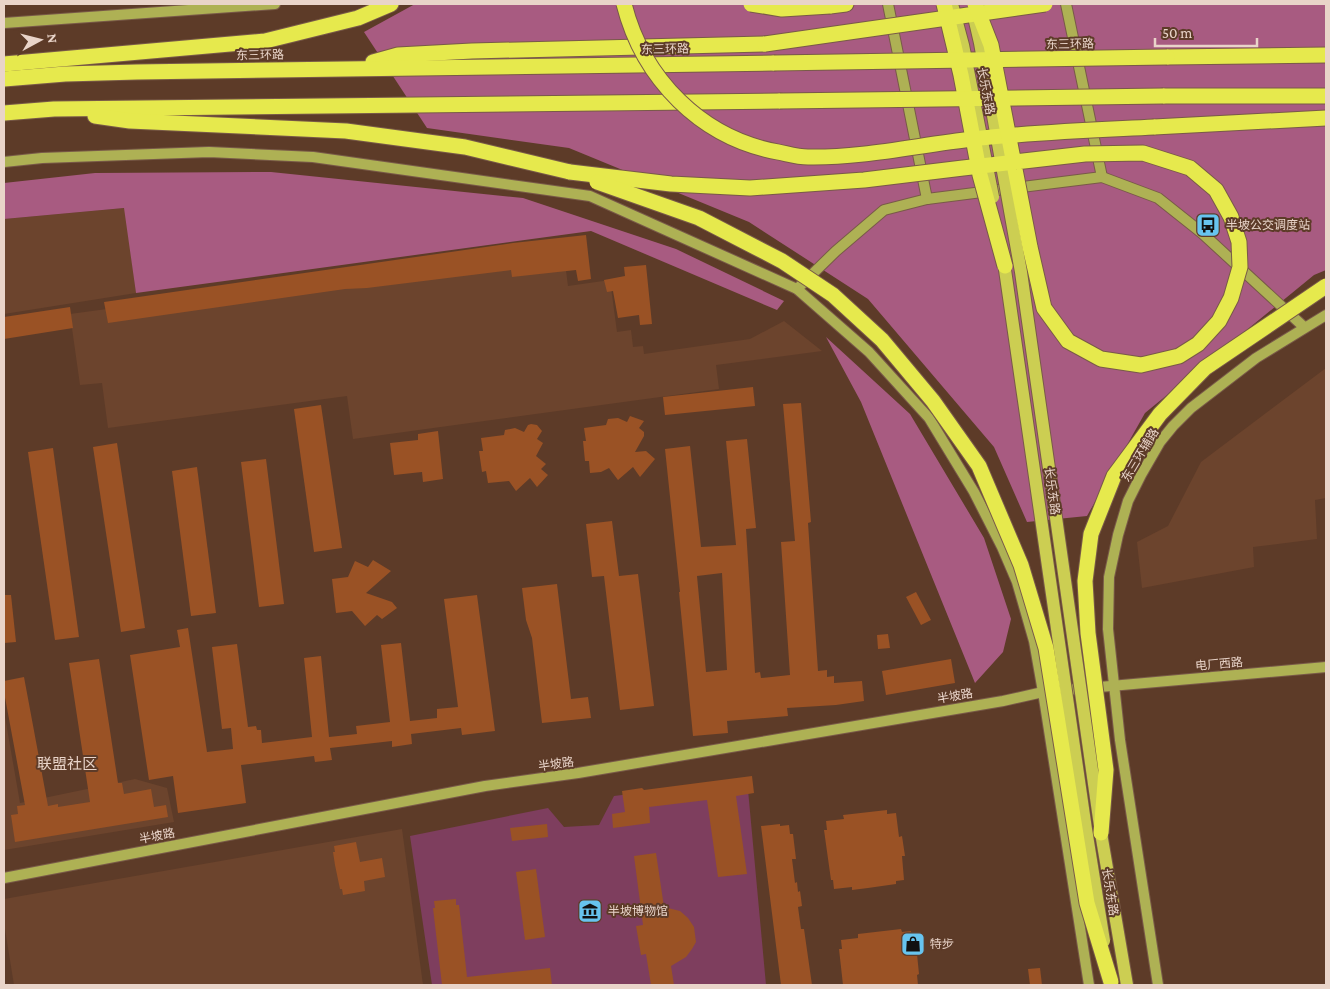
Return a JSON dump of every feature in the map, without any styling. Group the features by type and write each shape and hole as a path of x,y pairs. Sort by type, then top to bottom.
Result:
{"highway":[{"path":"4,64 265,41 358,18 391,4"},
{"path":"624,4 628,22 642,53 663,84 701,120 730,137 765,150 806,157 863,155 995,136 1326,118"},
{"path":"751,4 782,9 846,4"},
{"path":"944,4 980,175 1005,266"},
{"path":"570,172 671,184 750,188 864,180 954,169 1010,163 1020,162 1085,154 1142,153 1190,168 1216,190 1231,217 1239,242 1240,267 1227,306 1219,321 1198,344 1179,356 1141,365 1101,359 1068,341 1044,308 1030,247 1015,170 1013,161 991,45 975,4"},
{"path":"350,68 398,55 472,51 765,44 1045,4"},
{"name":"东三环路","path":"4,79 128,72 1326,55"},
{"path":"4,113 54,109 1163,96 1326,96"},
{"path":"54,109 130,121 346,131 465,147 570,172 699,218 782,260 833,295 882,340 933,401 978,466 1021,565 1046,648 1088,903 1111,984"},
{"path":"1101,833 1106,770 1088,632 1085,580 1091,534 1114,476 1160,414 1204,368 1326,286"}],"main road":[{"path":"4,23 275,4"},
{"path":"888,4 927,199"},
{"name":"长乐东路","path":"952,4 963,45 1005,266 1085,819 1111,984"},
{"name":"长乐东路","path":"970,4 980,42 1021,272 1101,833 1127,985"},
{"path":"1066,4 1102,177"},
{"path":"4,162 42,158 209,152 313,157 590,196 798,289 870,352 930,418 988,518 1017,582 1034,640 1089,985"},
{"path":"798,289 836,251 884,210 927,199 1102,177 1158,198 1202,233 1304,327"},
{"name":"东三环辅路","path":"1158,985 1120,740 1108,629 1109,577 1118,535 1128,501 1141,474 1160,442 1173,426 1191,408 1256,358 1326,314"},
{"name":"电厂西路","path":"1114,685 1326,667"},
{"name":"半坡路","path":"4,878 485,786 578,773 1003,701 1043,692 1114,685"}],"shaded area":[{"path":"415,4 1326,4 1326,270 1314,275 1145,413 1087,516 1027,522 994,447 868,299 749,222 569,148 427,128 364,32"},
{"path":"271,172 523,198 676,249 784,301 777,310 591,231 136,293 124,208 4,219 4,183 95,173"},
{"path":"125,208 136,293 4,314 4,219"},
{"path":"563,247 568,286 610,280 617,332 631,330 633,347 643,346 644,354 750,339 784,321 822,351 716,365 719,389 353,439 347,396 108,428 102,383 80,385 70,314"},
{"path":"826,337 910,414 984,538 1011,619 1003,652 975,683 861,402"},
{"path":"1326,368 1326,498 1315,500 1317,539 1253,547 1254,567 1142,588 1137,542 1168,526 1201,462"},
{"path":"4,711 20,803 135,779 167,788 174,822 4,850"},
{"name":"半坡博物馆","path":"747,779 766,985 432,985 410,836 548,808 564,827 599,825 614,796"},
{"path":"402,829 423,985 14,985 4,923 4,899"}],"building":[{"path":"586,235 591,279 578,281 576,270 512,277 511,270 367,288 345,289 108,323 104,302 513,243"},
{"path":"646,265 652,324 640,325 639,315 618,318 613,291 607,292 604,280 625,276 624,267"},
{"path":"70,307 73,328 4,339 4,317"},
{"path":"753,387 755,406 665,415 663,397"},
{"path":"801,403 811,522 808,523 818,671 827,670 827,677 834,676 834,683 862,681 864,701 787,708 788,716 727,721 728,733 693,736 665,449 690,446 701,547 736,545 726,441 747,439 756,528 746,529 755,673 760,672 761,678 790,675 781,542 795,541 783,404","holes":["722,573 727,670 706,672 697,576"]},
{"path":"321,405 342,548 314,552 294,409"},
{"path":"630,416 644,421 639,428 644,432 644,436 635,452 646,451 655,459 640,477 633,467 618,480 609,468 601,472 590,473 589,461 585,461 583,441 586,441 584,428 606,425 608,419 618,418 627,422"},
{"path":"528,425 537,425 542,431 537,439 543,443 536,456 546,464 541,469 548,475 537,487 530,478 516,491 509,481 488,483 486,471 482,472 479,451 483,451 481,438 504,435 505,430 515,428 524,432"},
{"path":"438,431 443,479 423,482 422,472 394,475 390,443 418,440 418,434"},
{"path":"117,443 145,628 121,632 93,447"},
{"path":"53,448 79,637 55,640 28,452"},
{"path":"266,459 284,604 259,607 241,462"},
{"path":"197,467 216,613 191,616 172,471"},
{"path":"612,521 619,576 638,574 654,706 620,710 604,576 592,577 586,524"},
{"path":"373,560 391,571 366,593 392,602 397,608 382,619 377,615 365,626 352,611 336,613 332,579 348,577 355,561 368,567"},
{"path":"557,584 571,699 588,697 591,718 542,723 532,638 526,620 522,588"},
{"path":"916,592 931,620 921,625 906,597"},
{"path":"4,595 11,595 16,642 4,643"},
{"path":"477,595 495,731 462,735 461,728 411,734 412,744 392,747 392,741 330,748 332,760 315,762 314,756 241,765 246,803 178,813 173,776 149,780 130,655 180,647 177,630 188,628 207,752 233,749 231,728 222,729 212,647 237,644 248,727 256,726 257,730 261,730 262,743 312,737 304,658 321,656 329,737 357,734 356,726 390,722 381,645 401,643 410,721 437,718 437,709 458,707 444,599"},
{"path":"888,634 890,648 878,649 877,635"},
{"path":"99,659 118,783 122,783 124,794 151,789 154,807 166,805 168,817 15,842 11,815 18,814 17,806 25,805 4,692 4,681 24,677 48,806 58,804 58,807 90,802 69,663"},
{"path":"951,659 955,683 886,695 882,671"},
{"path":"752,776 754,793 736,796 747,874 718,877 707,800 649,807 650,823 613,828 612,814 625,812 622,791 642,788 644,790"},
{"path":"887,810 887,814 896,813 899,837 902,836 905,856 902,856 904,880 896,881 896,884 868,888 852,890 852,887 834,889 824,830 827,830 826,821 844,819 843,815"},
{"path":"547,824 548,837 512,841 510,828"},
{"path":"780,824 780,826 789,825 790,834 793,834 796,859 792,859 795,883 797,882 798,892 800,891 802,906 798,907 801,929 804,929 812,985 781,985 761,826"},
{"path":"356,842 360,862 382,858 385,877 364,881 365,891 343,895 335,865 334,846"},
{"path":"656,853 664,907 680,911 694,927 696,942 692,949 686,957 671,966 674,985 651,985 646,954 641,955 636,926 643,925 634,856"},
{"path":"536,869 545,937 525,940 516,872"},
{"path":"456,899 456,905 459,905 467,977 550,968 552,985 442,985 433,908 435,908 434,901"},
{"path":"901,929 902,932 911,931 914,955 917,954 918,985 843,985 839,949 842,949 841,940 858,938 858,934"},
{"path":"1040,968 1042,985 1030,985 1028,969"}],"place":[{"name":"半坡公交调度站","path":"1208,225"},
{"name":"半坡博物馆","path":"590,911"},
{"name":"特步","path":"913,944"}],"district":[{"name":"联盟社区","path":"67,764"}]}
